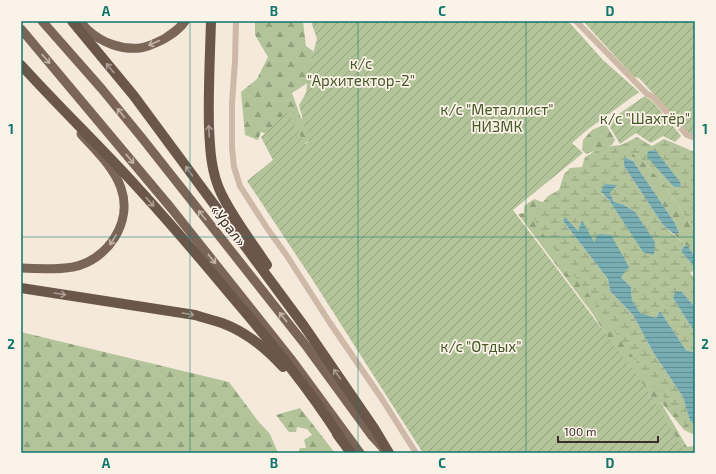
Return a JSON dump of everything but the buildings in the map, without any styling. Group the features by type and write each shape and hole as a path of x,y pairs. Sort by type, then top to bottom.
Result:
{"highway":[{"path":"72,21 134,96 304,326 374,428 388,453"},
{"path":"211,21 209,114 211,154 213,169 220,192 231,212 277,280 304,326"},
{"path":"21,65 172,226 293,370 341,439"},
{"path":"21,288 195,315 230,326 253,340 279,362 351,453"}],"main road":[{"name":"«Урал»","path":"42,21 146,144 307,347 372,436 388,453"},
{"path":"80,21 88,31 102,41 117,46 131,48 145,46 161,40 174,33 185,21"},
{"path":"21,30 176,214 291,359 360,453"},
{"path":"21,268 74,267 86,263 103,252 110,245 121,226 124,215 124,201 121,188 112,169 80,134 56,103"}],"street":[{"path":"236,21 232,103 232,148 234,168 240,186 296,269 334,329 382,398 416,453"},
{"path":"576,21 646,93 654,98 687,135 695,138"}],"green space":[{"path":"255,21 303,21 306,46 313,51 317,68 309,82 292,93 301,118 310,121 319,137 303,144 261,132 258,140 245,135 241,92 257,79 268,57 255,35"},
{"path":"311,21 568,21 603,60 639,92 587,130 572,143 583,153 513,210 644,385 686,453 423,453 312,279 247,181 273,160 261,137 287,112 305,144 309,142 299,105 306,93 309,68 317,39"},
{"path":"583,21 695,21 695,136 689,133 639,78 634,77"},
{"name":"к/с \"Шахтёр\"","path":"645,96 654,103 681,136 675,142 663,136 651,143 636,133 620,144 607,122"},
{"path":"606,124 615,140 612,145 586,154 582,150 583,140 592,130"},
{"path":"637,137 652,146 664,139 692,151 695,150 695,231 663,183 635,153 631,155 633,161 624,157 624,166 663,225 685,245 681,251 695,268 695,270 690,273 695,278 695,307 681,291 673,298 695,333 695,353 686,350 660,311 656,318 640,314 632,300 631,287 621,277 594,243 582,221 578,231 563,221 608,279 610,291 633,315 653,352 683,397 690,421 695,424 695,433 682,421 643,371 587,292 537,226 533,214 548,196 559,190 564,174 570,168 582,167 585,157 602,147 621,145","holes":["616,185 610,193 614,202 622,204 643,251 609,200 601,193"]},
{"path":"635,153 663,183 695,231 695,257 688,246 674,234 679,233 675,223 633,161 631,155"},
{"path":"534,199 551,205 690,421 695,424 695,435 684,430 660,401 687,447 695,446 695,453 683,453 592,313 518,214 524,213 524,206"},
{"path":"21,332 229,382 258,421 270,434 278,453 21,453"},
{"path":"300,408 335,453 298,453 300,448 306,448 304,440 312,435 307,429 297,427 296,432 289,432 276,415"},
{"path":"695,448 695,453 686,453"}],"water":[{"path":"655,150 680,182 681,187 674,187 647,157 648,151"},
{"path":"624,157 633,161 675,223 679,233 674,234 663,225 624,166"},
{"path":"604,184 617,185 610,193 614,202 622,204 635,212 655,242 654,255 643,252 609,200 601,192"},
{"path":"565,217 578,231 582,220 594,242 598,234 611,235 629,267 621,277 631,287 632,300 640,313 656,318 660,311 686,350 695,353 695,424 690,421 683,397 653,352 633,315 610,291 608,279 563,221"},
{"path":"685,245 688,246 695,257 695,268 681,251"},
{"path":"681,291 695,307 695,333 673,298 675,292"}],"park label":[{"name":"к/с \"Архитектор-2\"","path":"361,72"},
{"name":"к/с \"Металлист\" НИЗМК","path":"497,118"},
{"name":"к/с \"Отдых\"","path":"481,346"}]}
